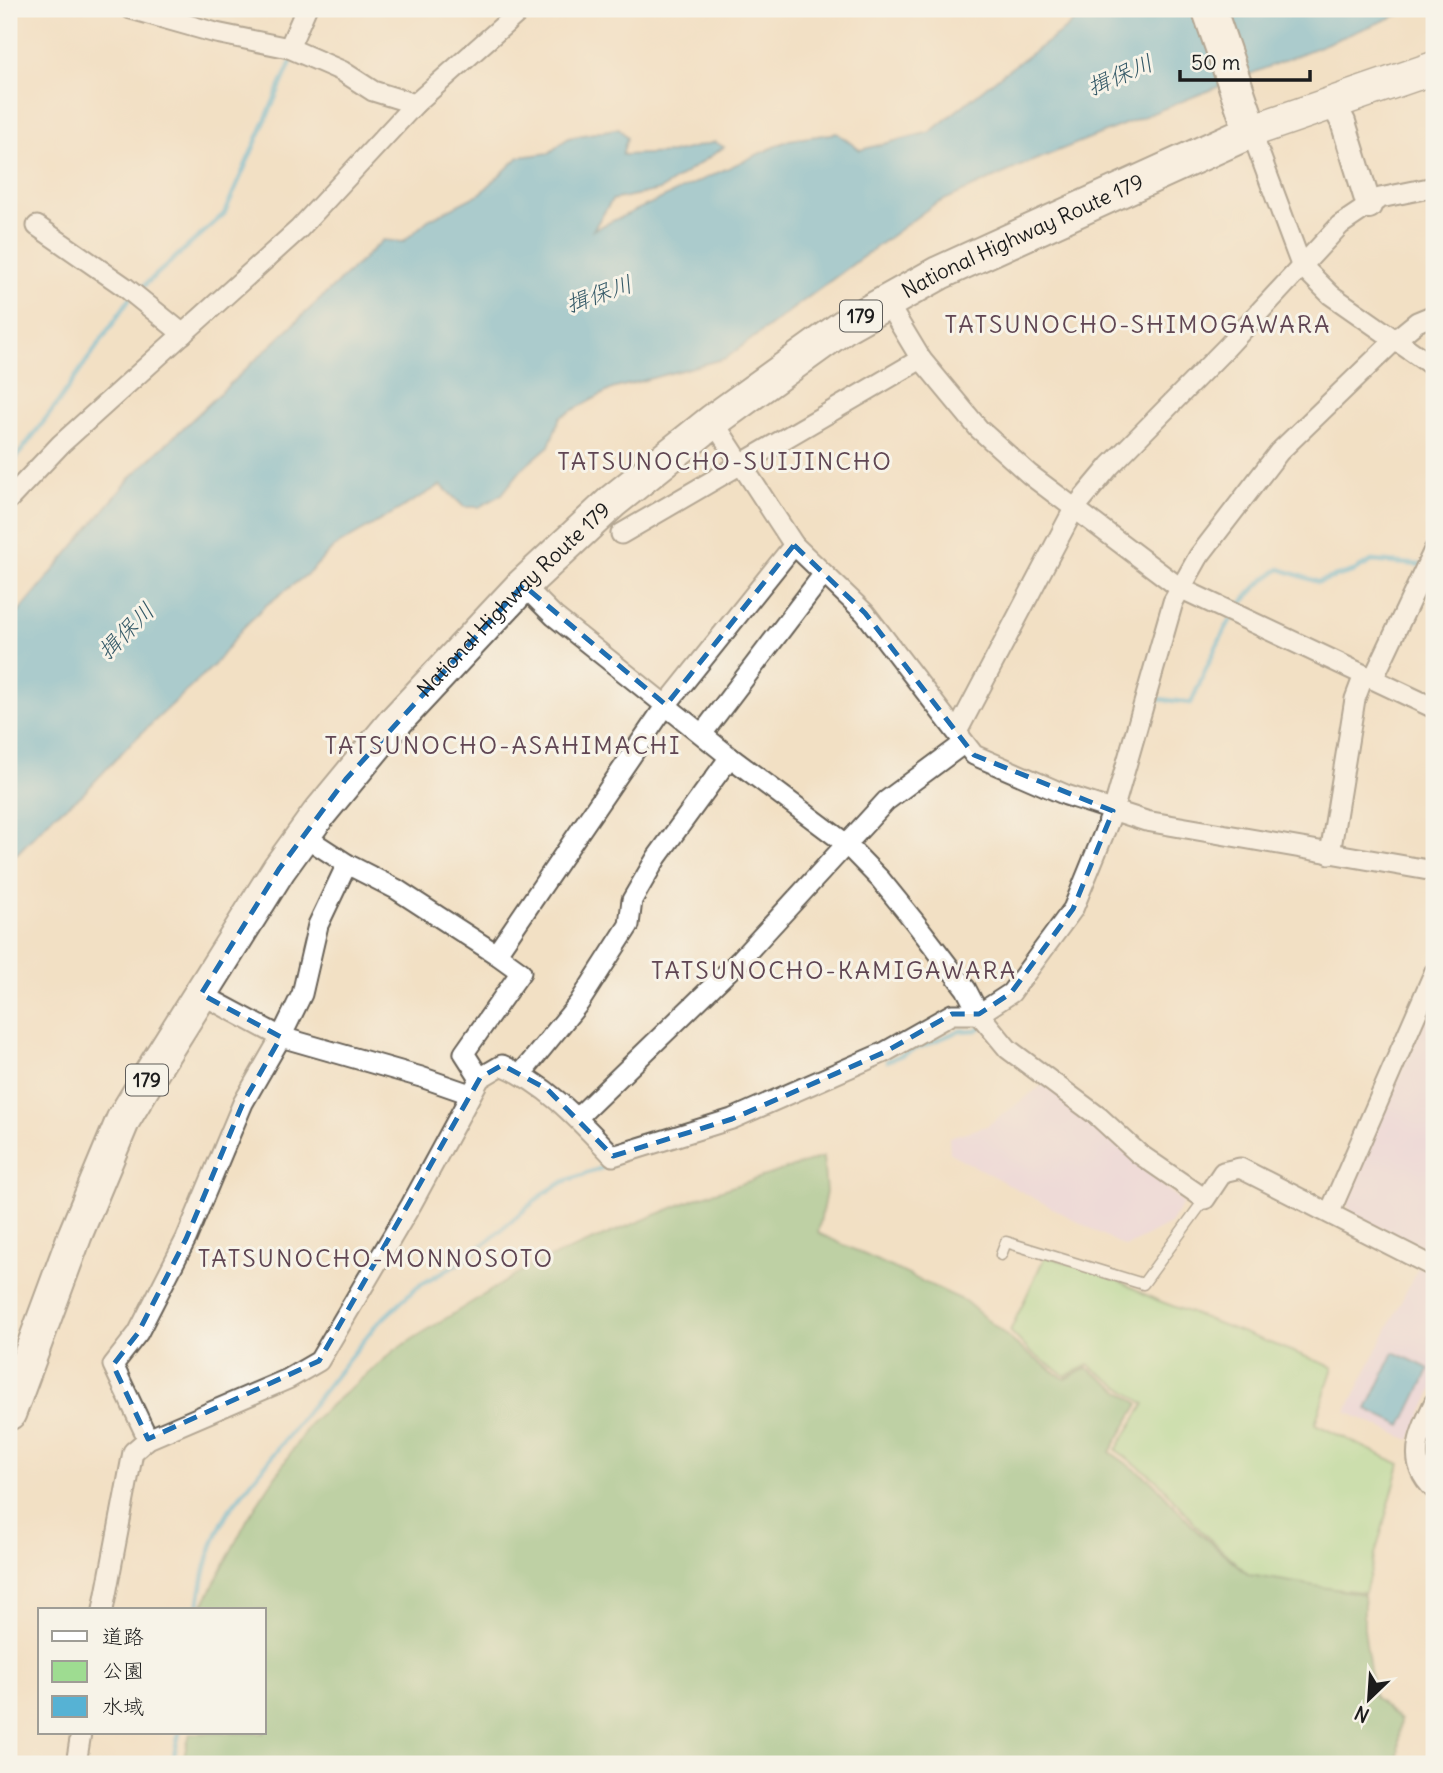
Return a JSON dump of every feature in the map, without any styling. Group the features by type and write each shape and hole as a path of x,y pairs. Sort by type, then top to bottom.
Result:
{"highway":[{"path":"1209,9 1251,131"},
{"name":"National Highway Route 179","path":"9,1413 75,1235 123,1120 201,994 279,869 304,836 394,723 523,585 613,502 713,421 797,358 886,301 1251,131"}],"main road":[{"path":"1251,131 1434,68"}],"street":[{"path":"131,9 296,52 342,71 373,91 415,104"},
{"path":"296,52 306,9"},
{"path":"9,499 61,444 299,229 415,104 522,9"},
{"path":"1332,101 1343,122 1369,206"},
{"path":"1251,131 1301,265 1331,295 1434,367"},
{"path":"578,1117 740,959 886,801 960,737 1074,509 1110,466 1226,348 1340,225 1380,198 1434,187"},
{"path":"37,226 132,293 183,334"},
{"path":"886,301 921,359 979,429 1074,509 1180,588 1434,708"},
{"path":"103,1608 133,1452 148,1438 288,1379 319,1362 411,1205 475,1086 502,1065 547,1089 578,1117 612,1156 732,1119 885,1052 952,1014 979,1014 1011,993 1073,909 1118,812 1180,588 1216,532 1279,452 1395,340 1417,322 1434,315"},
{"path":"621,534 742,466 921,359"},
{"path":"713,421 794,545 866,613 974,755 1066,795 1146,821 1434,871"},
{"path":"496,954 666,705 794,545"},
{"path":"1330,854 1355,699 1434,550"},
{"path":"702,734 823,575"},
{"path":"523,585 554,616 730,757 845,843 880,879 914,921 966,989 979,1014 1008,1049 1099,1117 1138,1153 1205,1199 1223,1172 1240,1168 1434,1267"},
{"path":"521,1074 579,1003 629,925 632,900 657,857 730,757"},
{"path":"304,836 347,864 396,889 521,972 464,1053 475,1086"},
{"path":"148,1438 113,1366 138,1333 174,1262 243,1102 281,1037 302,994 318,925 347,864"},
{"path":"1330,1212 1434,973"},
{"path":"201,994 281,1037 421,1077 475,1086"},
{"path":"1434,1403 1416,1441 1421,1470 1426,1482 1434,1489"},
{"path":"76,1764 82,1734"}],"lane":[{"path":"1001,1255 1006,1242 1143,1284 1205,1199"}],"highlighted area":[{"path":"794,545 865,613 974,755 1113,811 1073,909 1011,993 979,1014 952,1014 885,1052 732,1119 613,1156 547,1089 502,1065 480,1078 319,1361 148,1439 113,1365 138,1333 186,1239 243,1103 281,1037 201,994 279,869 346,779 523,585 666,705"}],"shaded area":[{"path":"1427,1012 1434,1015 1434,1253 1351,1213 1344,1194"},
{"path":"1045,1083 1183,1203 1170,1224 1125,1247 950,1153 949,1137 987,1126"},
{"path":"1419,1266 1434,1274 1434,1387 1410,1440 1346,1412"}],"green space":[{"path":"823,1157 826,1192 818,1233 965,1301 1028,1354 1065,1379 1087,1368 1139,1404 1110,1452 1153,1482 1198,1532 1249,1575 1364,1594 1364,1629 1374,1697 1400,1720 1398,1762 1402,1764 182,1764 190,1734 266,1734 266,1608 202,1608 248,1518 311,1422 395,1350 530,1266 697,1198"},
{"path":"1045,1256 1106,1274 1154,1299 1333,1367 1315,1424 1400,1464 1365,1592 1313,1587 1249,1575 1200,1530 1157,1480 1116,1450 1145,1404 1088,1365 1066,1376 1030,1352 1010,1331"}],"water":[{"name":"揖保川","path":"1085,9 1413,9 1025,164 933,205 726,358 612,389 560,417 549,446 522,469 502,494 479,507 464,507 441,485 333,548 310,572 265,606 242,629 214,665 128,746 82,795 54,815 9,862 9,624 133,475 383,240 403,242 428,220 481,193 519,157 549,153 568,138 619,128 627,138 622,155 672,153 715,142 724,147 660,190 612,200 593,230 789,140 837,133 860,150 930,132 1001,75 1067,28"},
{"path":"1394,1352 1430,1369 1402,1426 1367,1409"}],"waterway":[{"path":"138,291 224,214 295,53"},
{"path":"9,467 57,404 131,297"},
{"path":"1151,698 1191,703 1216,647 1237,611 1263,581 1280,569 1318,582 1354,571 1372,561 1422,565"},
{"path":"1024,990 1043,965"},
{"path":"887,1061 959,1031 977,1030 982,1026"},
{"path":"198,1608 208,1558 230,1509 375,1326 417,1287 469,1257 543,1194 565,1181 616,1163"},
{"path":"172,1764 179,1734"}],"district":[{"name":"TATSUNOCHO-SHIMOGAWARA","path":"1138,325"},
{"name":"TATSUNOCHO-SUIJINCHO","path":"725,462"},
{"name":"TATSUNOCHO-ASAHIMACHI","path":"503,746"},
{"name":"TATSUNOCHO-KAMIGAWARA","path":"834,971"},
{"name":"TATSUNOCHO-MONNOSOTO","path":"376,1259"}]}
